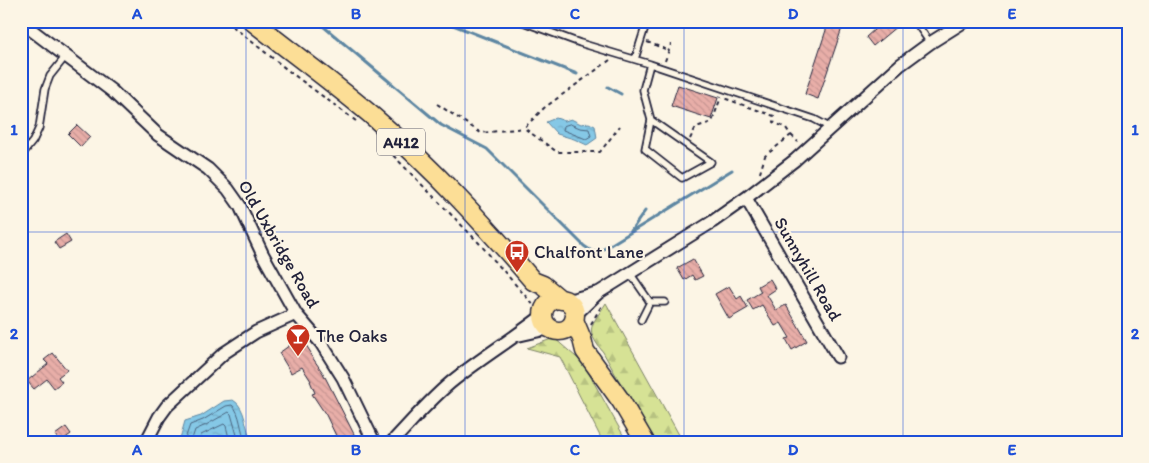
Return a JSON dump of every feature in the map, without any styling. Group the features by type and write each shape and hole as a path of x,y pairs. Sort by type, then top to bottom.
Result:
{"main road":[{"name":"A412","path":"252,21 376,119 406,146 478,216 533,281 543,285 569,309"},
{"name":"A412","path":"533,281 543,313"},
{"path":"585,351 574,346 555,331 548,328 543,321 543,313 550,302 569,309 585,351 621,401 646,442"},
{"path":"555,331 567,329 569,309"}],"street":[{"path":"569,309 712,222 746,198 831,128 900,65 965,21"},
{"name":"Old Uxbridge Road","path":"21,22 112,91 158,135 220,179 240,206 263,255 296,314 321,343 343,378 374,442"},
{"name":"Sunnyhill Road","path":"746,198 838,357"},
{"path":"392,442 454,380 518,335 543,313"},
{"path":"146,442 167,406 224,353 256,332 296,314"},
{"path":"518,335 542,330 555,331"}],"lane":[{"path":"635,59 648,21"},
{"path":"915,21 930,43"},
{"path":"522,22 580,43 635,59 814,119 831,128"},
{"path":"21,156 34,141 39,128 45,89 50,76 66,56"},
{"path":"650,64 643,90 651,120 645,148 682,178 711,162 651,120"},
{"path":"630,273 650,302"},
{"path":"650,302 665,302"},
{"path":"641,320 650,302"}],"path":[{"path":"226,21 362,126"},
{"path":"641,40 668,50"},
{"path":"665,62 671,44"},
{"path":"437,104 481,133 524,128 544,108 618,54"},
{"path":"712,94 774,116 774,122 786,128 791,135 765,156 758,179 762,186"},
{"path":"687,146 696,127 712,122 721,97"},
{"path":"524,128 557,152 600,152 620,126"},
{"path":"377,138 479,243 543,313"}],"green space":[{"path":"606,303 683,442 653,442 603,352 593,338 593,323"},
{"path":"554,338 583,363 627,442 603,442 560,357 527,348"}],"water":[{"path":"556,118 565,121 571,119 581,124 589,123 595,126 597,138 587,145 557,134 546,122"},
{"path":"233,400 243,413 252,442 179,442 185,421 201,416 224,401"}],"building":[{"path":"829,21 843,25 818,99 805,94"},
{"path":"884,21 903,21 873,46 866,37"},
{"path":"678,85 718,98 711,119 671,106"},
{"path":"77,125 90,137 81,147 68,134"},
{"path":"66,234 71,242 59,249 54,242"},
{"path":"693,259 703,276 695,280 692,275 684,280 677,268"},
{"path":"770,279 776,289 767,295 776,310 786,305 807,341 792,350 786,339 790,338 781,323 775,326 762,305 753,310 747,300 761,292 758,286"},
{"path":"729,286 737,299 741,296 748,308 729,319 715,294"},
{"path":"300,338 323,373 358,442 339,442 326,415 312,394 315,393 311,381 302,367 291,373 279,353"},
{"path":"53,353 67,370 58,377 62,382 54,388 47,379 34,389 27,381 48,364 44,360"},
{"path":"66,427 71,434 60,442 55,435"}],"waterway":[{"path":"317,21 441,125 487,149 584,246 593,252 602,250 732,170"},
{"path":"443,21 577,74"},
{"path":"608,87 621,94"},
{"path":"631,231 645,211"}],"place":[{"name":"Chalfont Lane","path":"517,273"},
{"name":"The Oaks","path":"298,357"}]}
